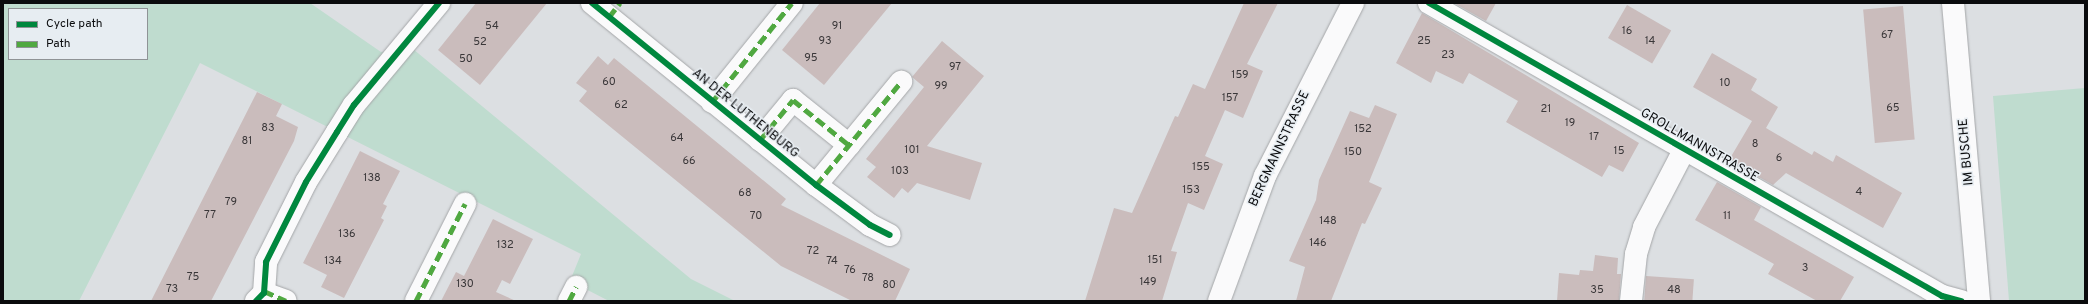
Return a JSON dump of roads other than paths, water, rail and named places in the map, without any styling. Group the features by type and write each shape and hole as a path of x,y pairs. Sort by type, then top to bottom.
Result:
{"street":[{"path":"286,301 260,297 266,262 306,182 354,105 439,3"},
{"name":"AN DER LUTHENBURG","path":"592,3 614,10 712,102 816,185 870,225 890,235"},
{"path":"712,102 792,3"},
{"name":"BERGMANNSTRASSE","path":"1219,301 1265,176 1353,3"},
{"name":"GROLLMANNSTRASSE","path":"1429,3 1942,296 1961,301"},
{"name":"IM BUSCHE","path":"1953,3 1979,301"},
{"path":"816,185 901,82"},
{"name":"AN DER LUTHENBURG","path":"760,140 793,100 849,145"},
{"path":"1631,301 1636,254 1644,227 1684,150"},
{"path":"416,301 465,204"}]}
